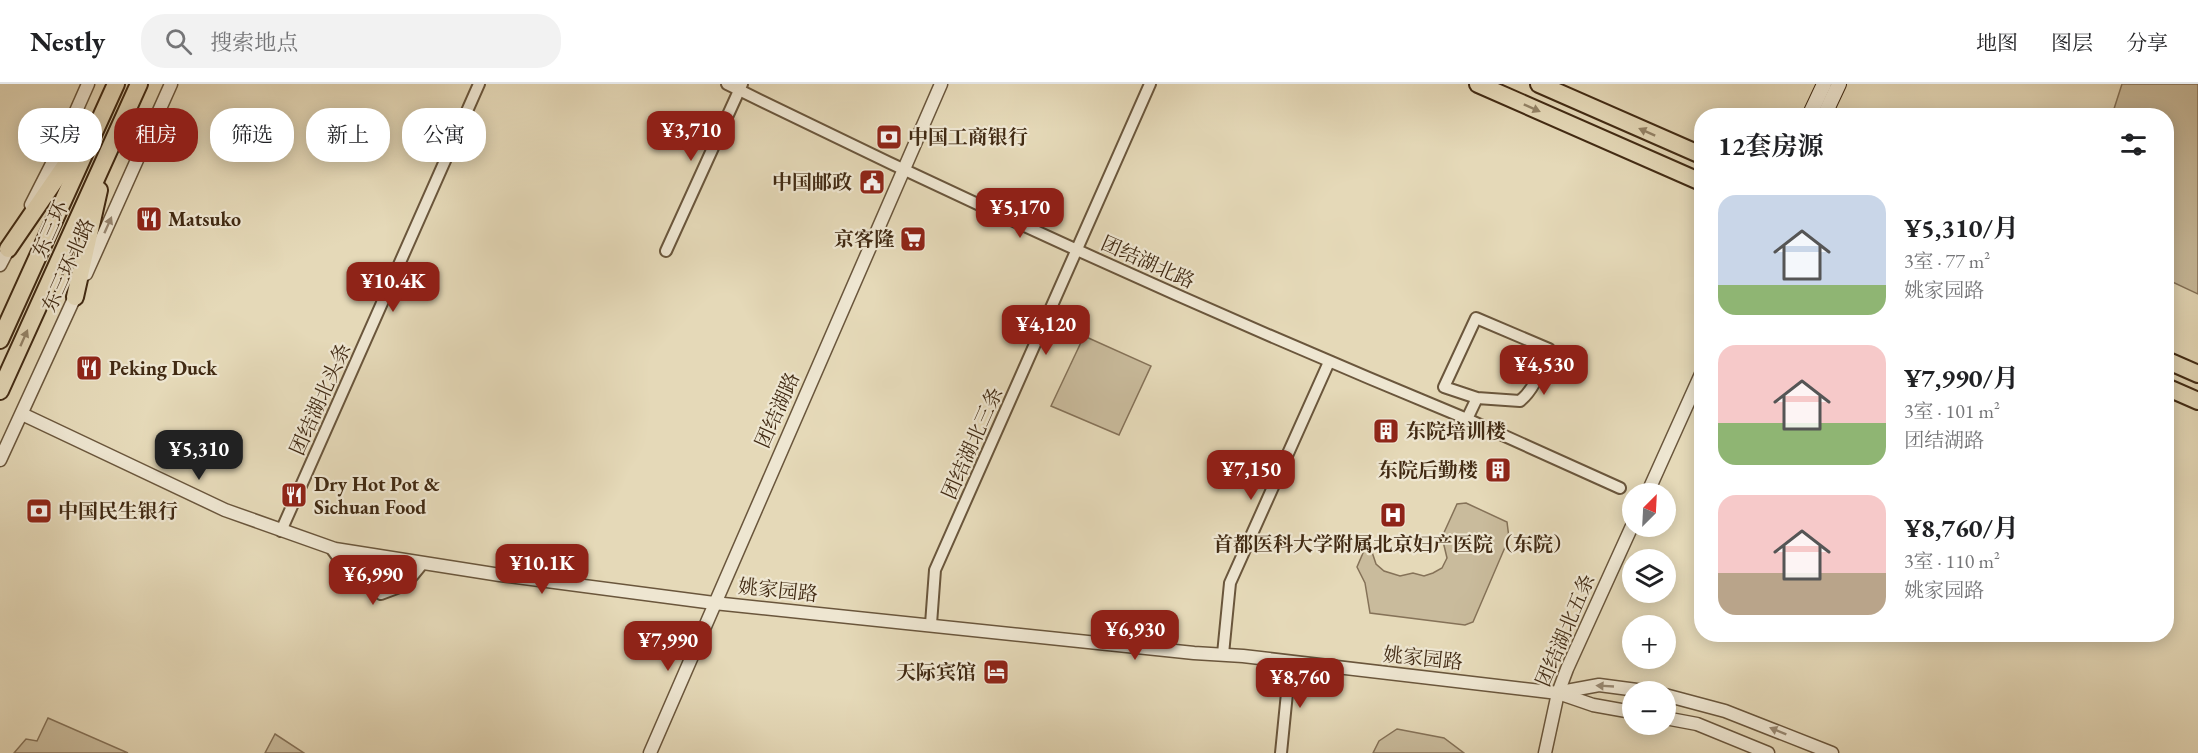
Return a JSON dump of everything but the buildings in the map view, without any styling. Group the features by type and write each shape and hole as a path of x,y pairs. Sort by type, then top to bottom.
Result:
{"main road":[{"name":"东三环","path":"0,340 116,84"},
{"name":"东三环","path":"0,391 139,84"},
{"path":"1478,84 1694,179"},
{"path":"1539,84 1694,152"},
{"path":"1813,108 1824,84"},
{"path":"1828,108 1839,84"},
{"path":"8,249 104,109"},
{"path":"75,297 106,156"},
{"path":"2174,364 2198,374"},
{"path":"2174,390 2198,401"}],"street":[{"path":"0,265 57,154 88,84"},
{"name":"东三环北路","path":"0,460 171,84"},
{"name":"团结湖北头条","path":"281,531 478,84"},
{"name":"团结湖北路","path":"727,84 740,87 903,170 1078,250 1620,488"},
{"name":"团结湖路","path":"650,753 941,84"},
{"name":"团结湖北三条","path":"931,624 935,570 1150,84"},
{"path":"666,251 740,87"},
{"path":"1476,318 1549,349 1528,395 1520,402 1477,398 1444,387 1476,318"},
{"path":"1223,654 1230,583 1329,362"},
{"path":"1652,483 1694,390"},
{"path":"1467,419 1477,398"},
{"name":"姚家园路","path":"22,414 225,510 332,548 423,563 714,603 1223,654 1558,693 1593,705 1622,710"},
{"name":"团结湖北五条","path":"1545,753 1558,693 1627,537"},
{"path":"332,548 345,568 361,583 381,594 405,585 423,563"},
{"path":"1281,753 1290,663"},
{"name":"姚家园路","path":"1558,693 1599,685 1622,688"},
{"path":"1676,697 1725,711 1832,753"},
{"path":"1676,720 1698,724 1768,753"}],"shaded area":[{"path":"2122,84 2198,84 2198,294 2174,283 2174,108 2114,108"},
{"path":"1084,336 1151,366 1119,435 1051,406"},
{"path":"1466,503 1507,522 1509,538 1473,622 1465,625 1370,613 1365,583 1357,567 1366,546 1370,546 1376,564 1384,571 1400,576 1413,573 1424,576 1433,573 1442,568 1447,558 1442,537 1457,504"},
{"path":"48,718 128,753 14,753 26,739 37,741"},
{"path":"1397,729 1444,738 1464,753 1373,753 1379,741"},
{"path":"275,734 304,753 265,753"}],"place":[{"name":"中国工商银行","path":"889,137"},
{"name":"中国邮政","path":"872,182"},
{"name":"Matsuko","path":"149,219"},
{"name":"京客隆","path":"913,239"},
{"name":"Peking Duck","path":"89,368"},
{"name":"东院培训楼","path":"1386,431"},
{"name":"东院后勤楼","path":"1498,470"},
{"name":"Dry Hot Pot & Sichuan Food","path":"294,495"},
{"name":"中国民生银行","path":"39,511"},
{"name":"首都医科大学附属北京妇产医院（东院）","path":"1393,515"},
{"name":"天际宾馆","path":"996,672"}]}
